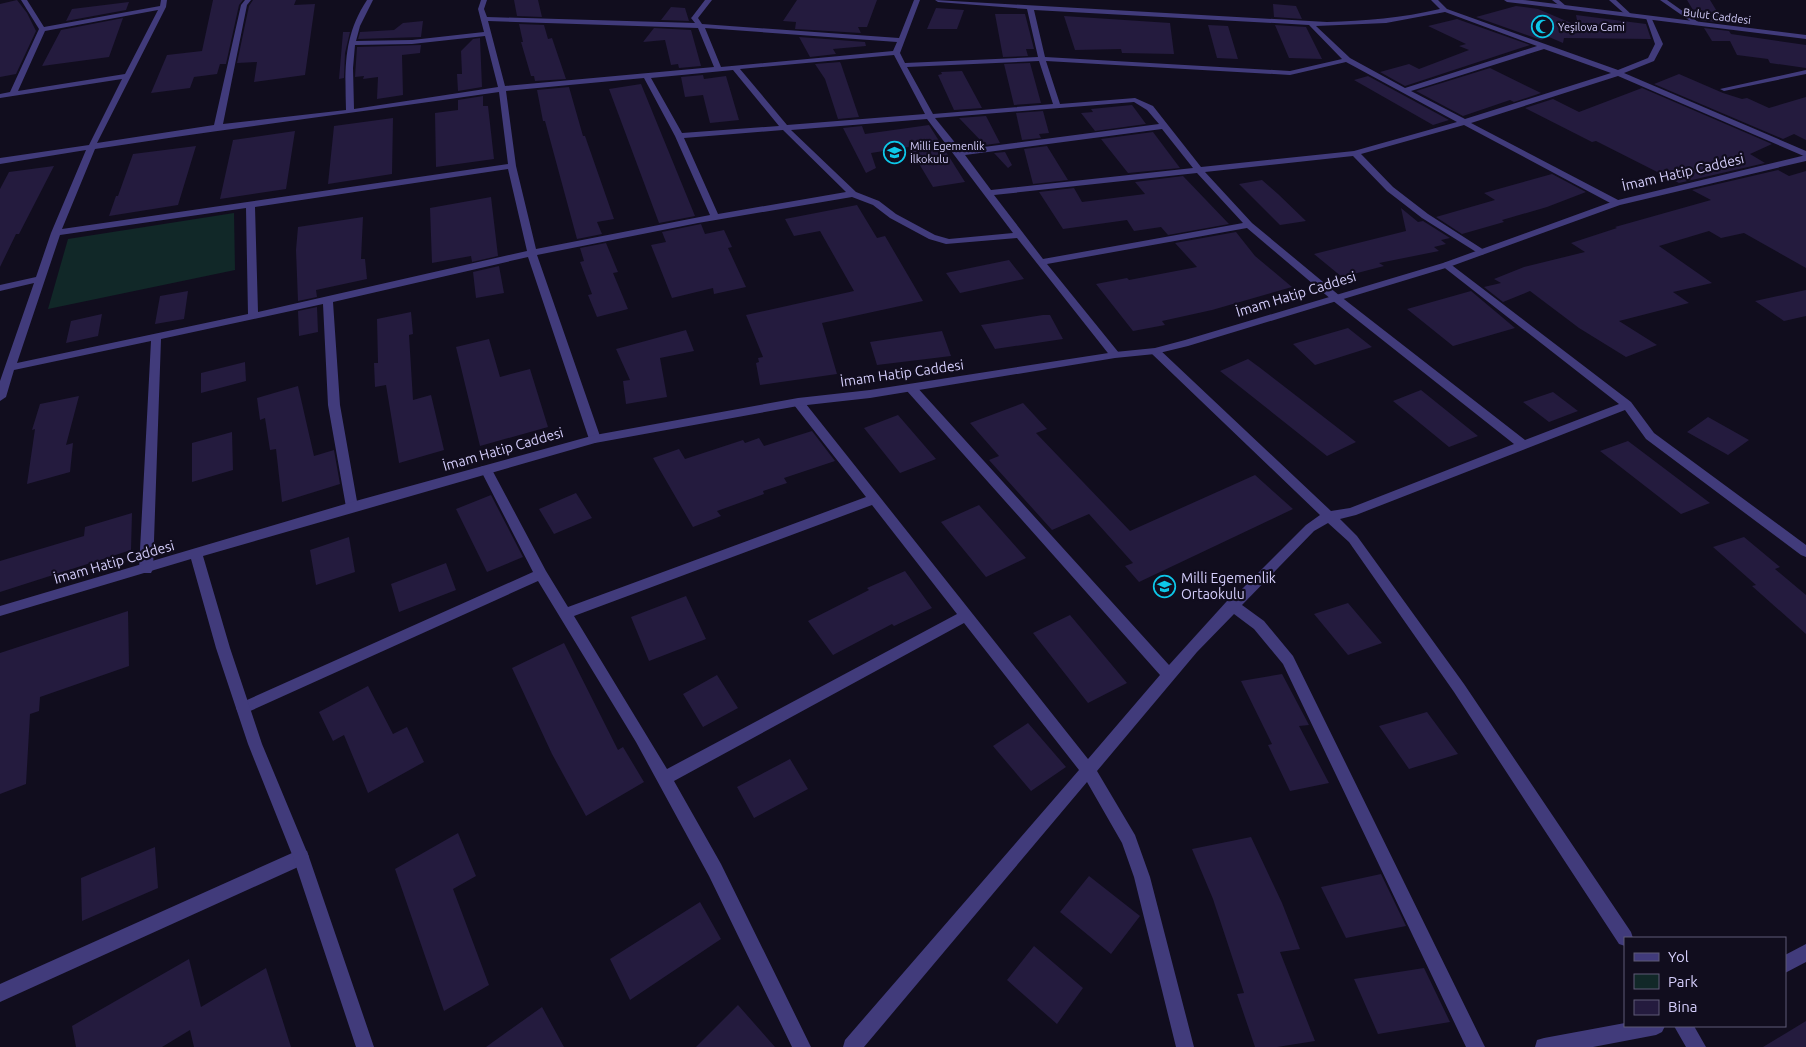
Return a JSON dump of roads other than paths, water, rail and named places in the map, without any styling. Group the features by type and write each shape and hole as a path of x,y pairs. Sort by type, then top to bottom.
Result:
{"street":[{"path":"24,0 42,29"},
{"path":"218,127 244,5 248,0"},
{"path":"350,112 348,67 352,43 360,14 370,0"},
{"path":"484,0 481,9 502,89 512,166 532,253 595,439"},
{"path":"709,0 694,18 701,27 719,70"},
{"path":"916,0 896,53 929,115 1018,235 1115,355"},
{"path":"938,0 1030,8 1312,24 1379,23 1421,17 1445,10"},
{"path":"1434,0 1445,10 1618,73 1806,154"},
{"name":"Bulut Caddesi","path":"1506,0 1806,37"},
{"path":"1554,0 1563,6"},
{"path":"1612,0 1629,15"},
{"path":"1663,0 1698,24"},
{"path":"42,29 163,3"},
{"path":"0,397 56,234 92,146 163,3"},
{"path":"1030,8 1042,59 1057,106"},
{"path":"987,193 1356,153 1466,122 1618,73 1651,59 1659,44 1649,18"},
{"path":"483,19 701,27 900,40"},
{"path":"1312,24 1347,60 1617,203"},
{"path":"13,94 42,29"},
{"path":"352,43 412,42 487,34"},
{"path":"1405,90 1546,46"},
{"path":"0,161 218,127 350,112 502,89 896,53"},
{"path":"902,65 1042,59 1290,73 1347,60"},
{"path":"735,68 784,127 854,194 876,203 893,216 932,236 949,242 1018,235"},
{"path":"1724,89 1806,72"},
{"path":"0,96 128,76"},
{"path":"646,76 679,136 715,217"},
{"path":"679,136 1135,100 1150,108 1198,170 1249,225 1336,298 1523,446"},
{"path":"959,153 1164,126"},
{"path":"1356,153 1390,190 1425,216 1481,252"},
{"name":"İmam Hatip Caddesi","path":"0,611 352,507 595,439 798,402 911,388 1115,355 1155,351 1188,343 1446,265 1617,203 1806,158"},
{"path":"56,234 512,166"},
{"path":"10,368 328,300 532,253 715,217 854,194"},
{"path":"250,205 253,316"},
{"path":"1041,262 1249,225"},
{"path":"1446,265 1627,405 1650,436 1806,552"},
{"path":"0,288 41,279"},
{"path":"328,300 334,405 352,507"},
{"path":"146,569 156,336"},
{"path":"1155,351 1353,539 1453,680 1624,937"},
{"path":"911,388 1169,675"},
{"path":"798,402 1088,770 1130,840 1142,877 1185,1047"},
{"path":"852,1047 1169,675 1232,606 1310,528 1329,516 1352,512 1627,405"},
{"path":"486,469 541,574 641,738 715,870 802,1047"},
{"path":"565,614 875,499"},
{"path":"196,554 223,648 255,744 301,857 365,1047"},
{"path":"243,708 541,574"},
{"path":"1232,606 1259,625 1288,660 1476,1047"},
{"path":"664,780 966,615"},
{"path":"0,993 301,857"},
{"path":"1786,963 1806,952"},
{"path":"1544,1047 1651,1027"},
{"path":"1684,1027 1697,1047"}],"place":[{"name":"Yeşilova Cami","path":"1542,27"},
{"name":"Milli Egemenlik İlkokulu","path":"894,152"},
{"name":"Milli Egemenlik Ortaokulu","path":"1165,586"}]}
